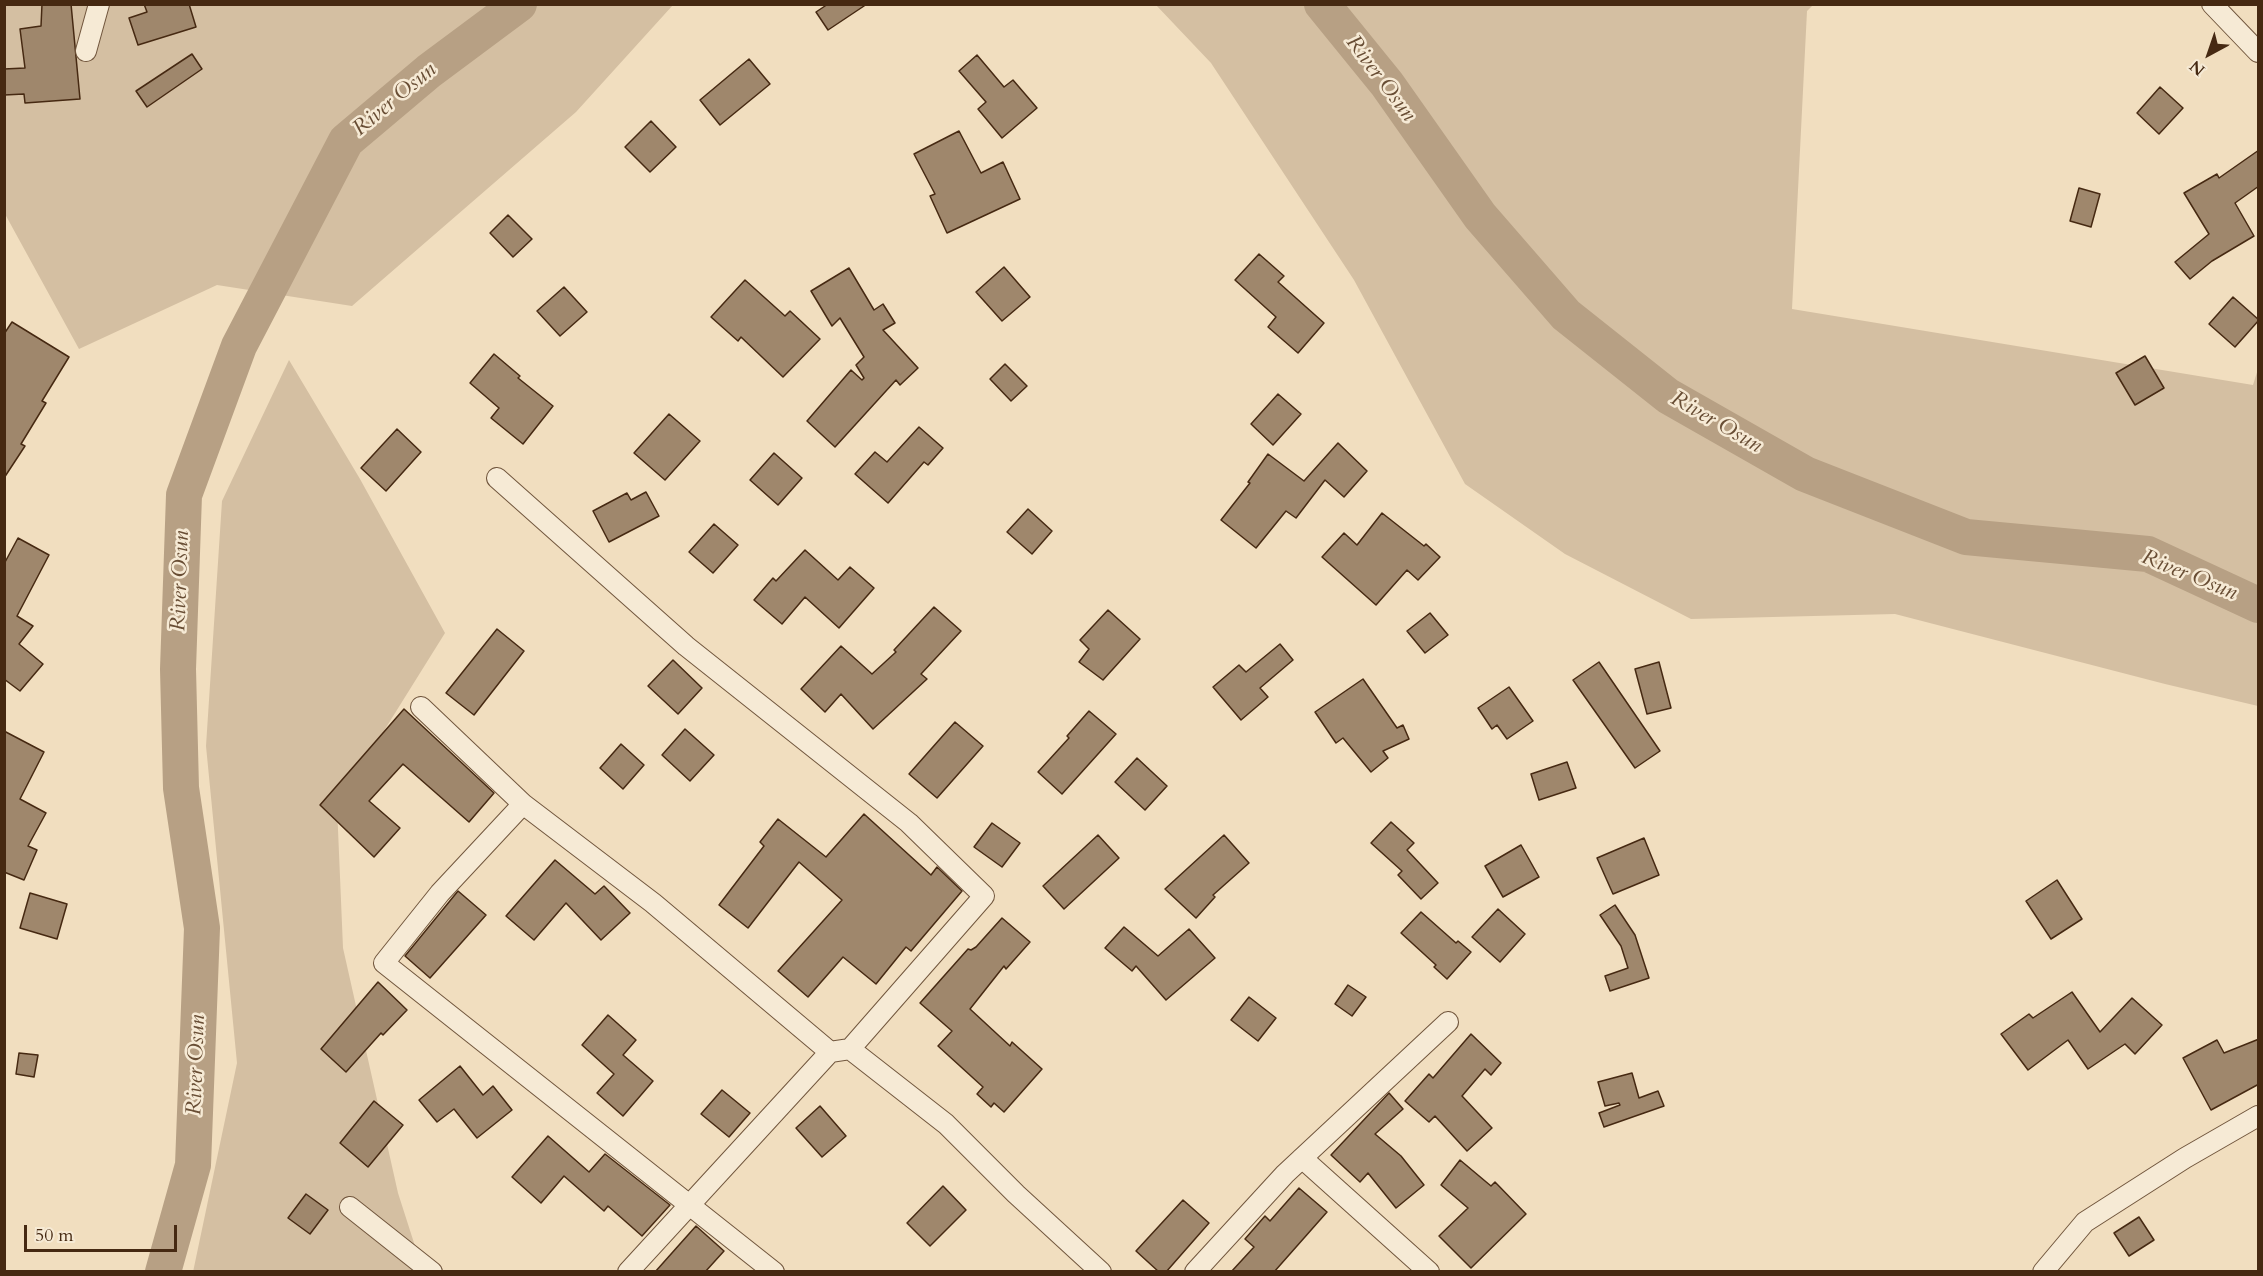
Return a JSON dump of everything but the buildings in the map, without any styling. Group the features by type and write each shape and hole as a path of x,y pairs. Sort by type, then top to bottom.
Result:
{"street":[{"path":"86,51 99,4"},
{"path":"2212,4 2259,52"},
{"path":"497,478 686,646 909,823 984,896 850,1049 830,1052 628,1272"},
{"path":"421,707 523,804 653,903 830,1052"},
{"path":"523,804 440,893 384,963 774,1272"},
{"path":"1195,1272 1302,1158 1448,1022"},
{"path":"850,1049 946,1124 1016,1194 1101,1272"},
{"path":"2043,1272 2085,1222 2185,1158 2259,1116"},
{"path":"1302,1158 1429,1272"},
{"path":"350,1207 432,1272"}],"shaded area":[{"path":"4,5 673,5 576,112 352,306 217,285 79,349 5,214"},
{"path":"1156,5 1813,5 1807,11 1792,309 2253,385 2258,369 2258,706 1895,614 1691,619 1565,554 1465,484 1354,280 1211,63"},
{"path":"289,360 360,479 445,633 337,806 343,948 398,1193 423,1271 193,1272 237,1063 206,746 222,501"}],"waterway":[{"name":"River Osun","path":"163,1272 193,1165 202,928 181,788 178,669 184,495 239,346 346,141 429,71 519,4"},
{"name":"River Osun","path":"1322,4 1387,84 1480,216 1566,315 1668,396 1805,474 1966,537 2148,554 2258,605"}]}
